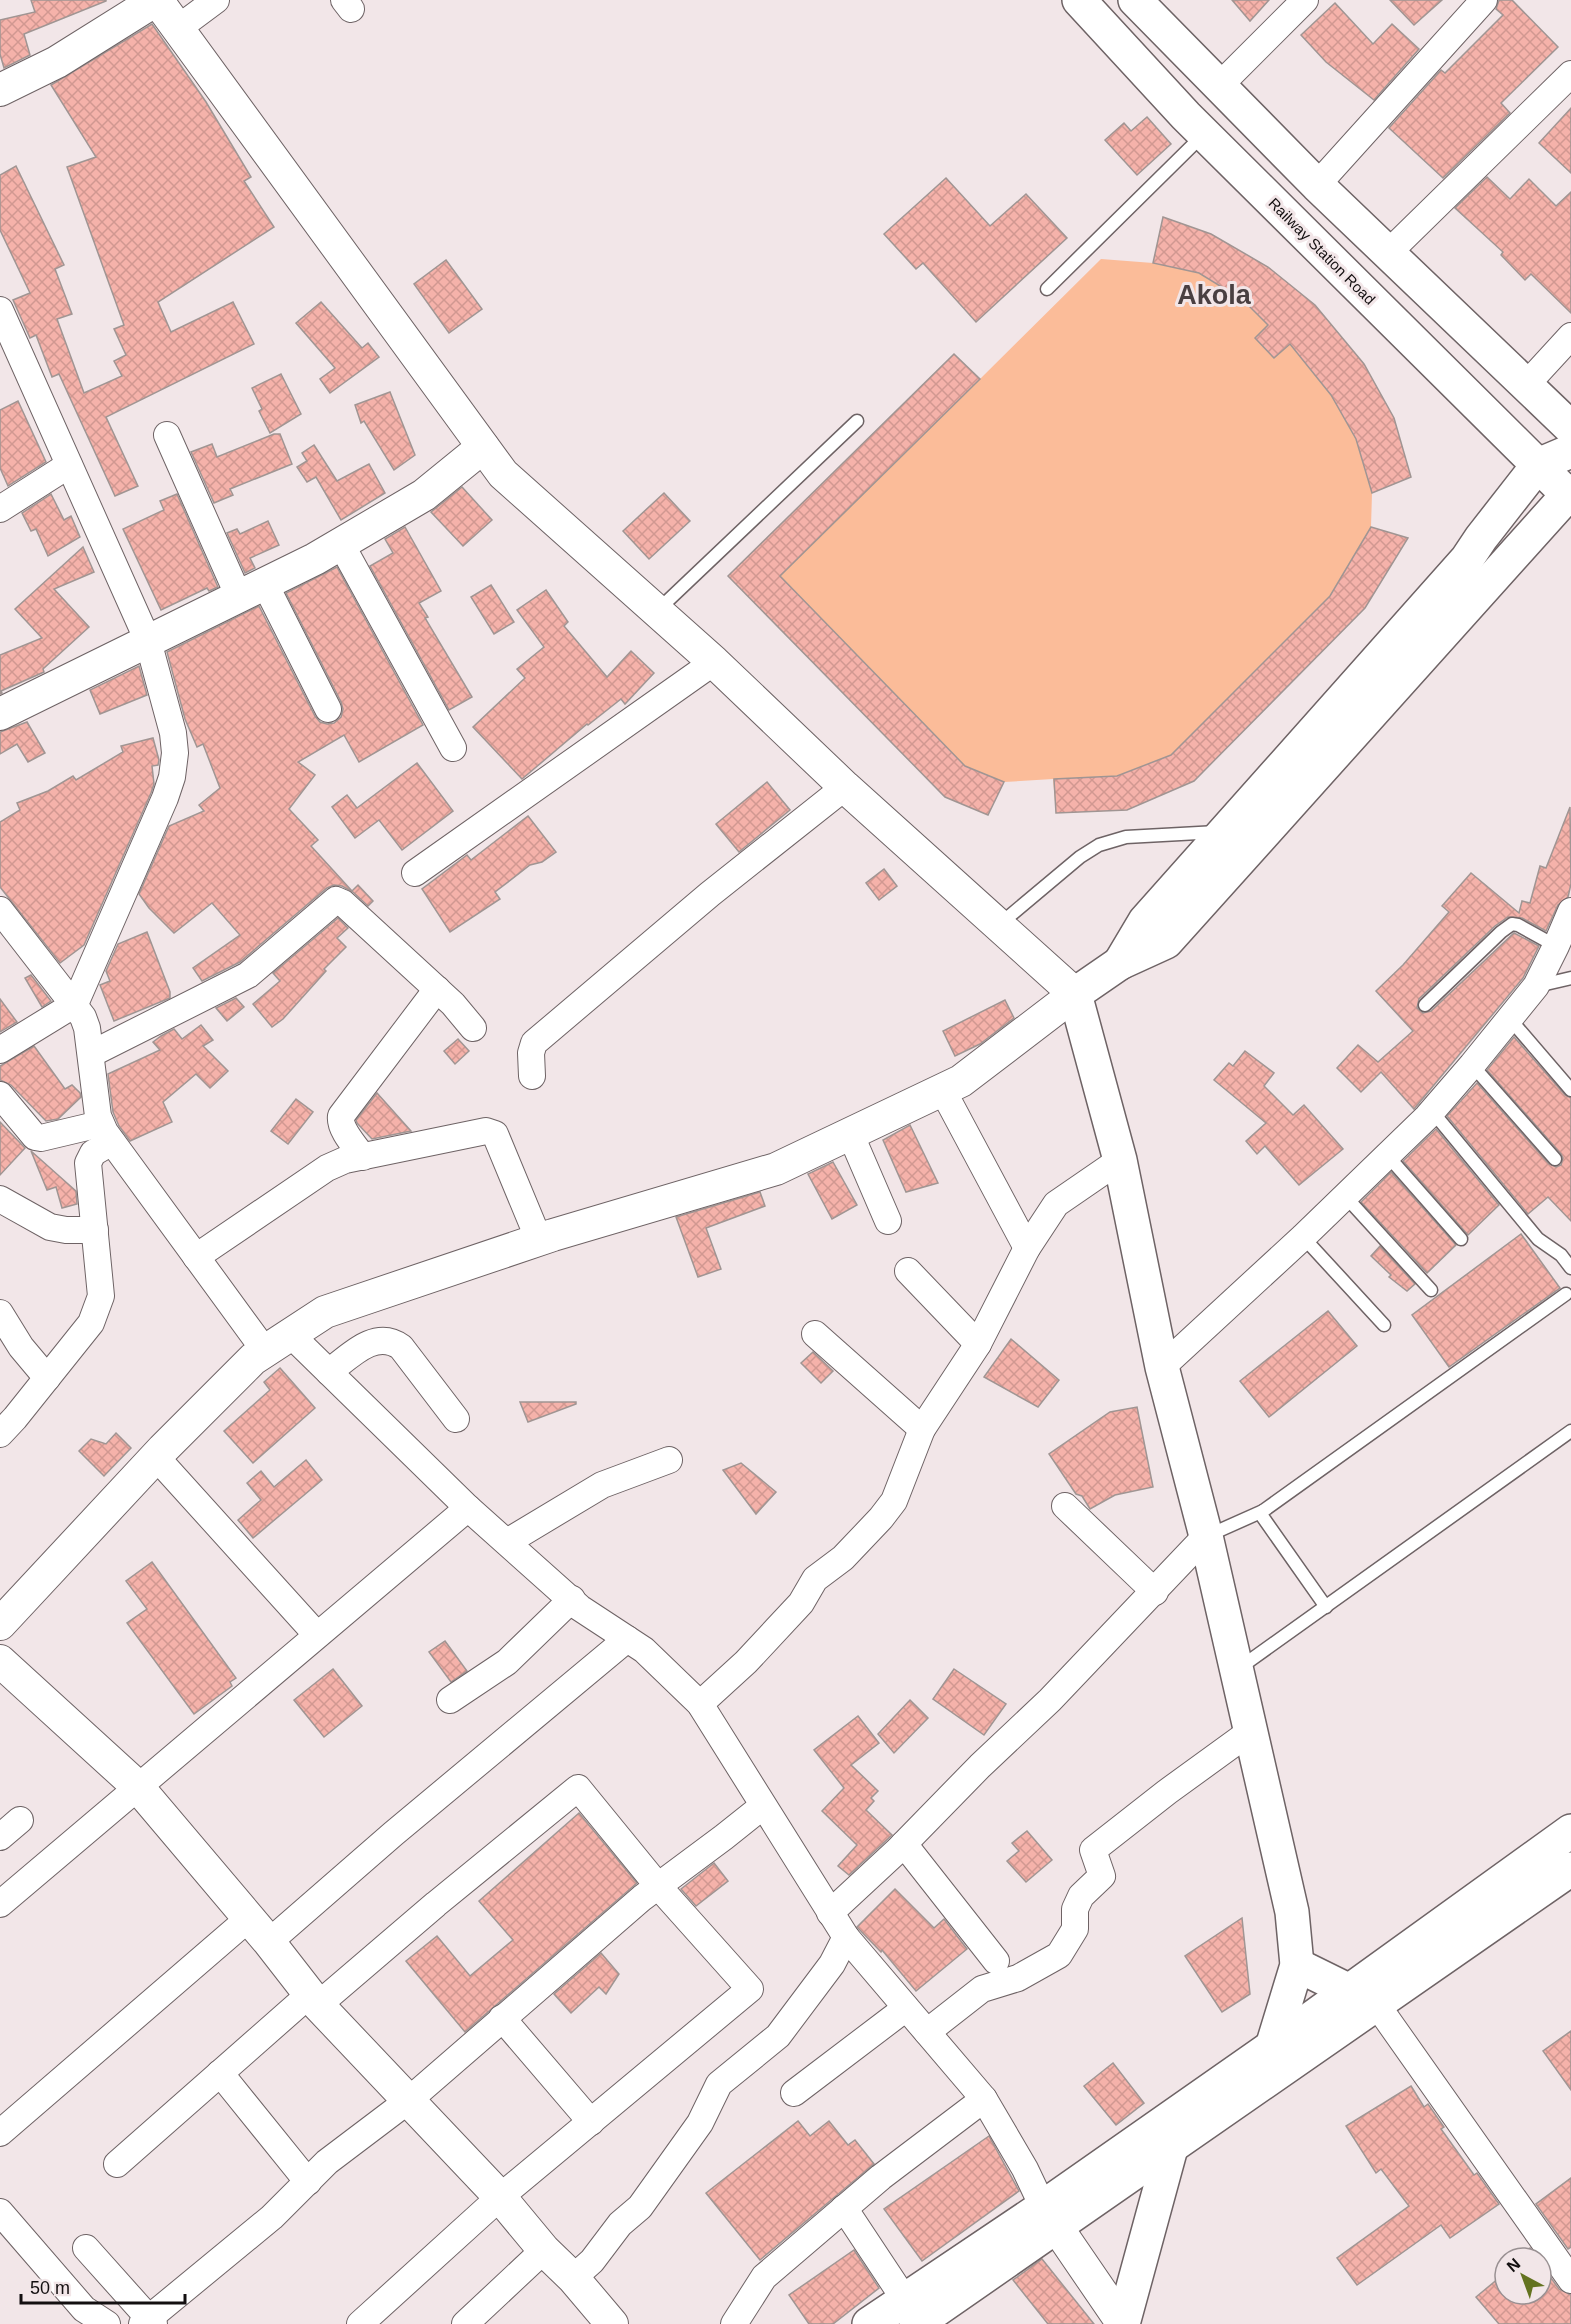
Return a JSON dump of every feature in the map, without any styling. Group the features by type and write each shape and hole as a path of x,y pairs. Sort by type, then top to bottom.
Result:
{"main road":[{"name":"Railway Station Road","path":"1079,0 1204,134 1570,494"},
{"path":"1135,0 1218,87 1387,254 1571,428"},
{"path":"1262,2083 1270,2048 1297,1965 1292,1912 1206,1536 1162,1367 1120,1160 1075,993 1120,963 1166,942 1368,694 1480,538 1538,465 1571,451"},
{"path":"1120,963 1144,921 1224,832 1368,694 1570,494"},
{"path":"1049,2217 1171,2148 1262,2083 1571,1831"},
{"path":"869,2324 910,2312 1049,2217 1270,2048 1364,1998 1571,1869"},
{"path":"1297,1965 1364,1998"},
{"path":"1124,2324 1171,2148"}],"street":[{"path":"0,90 57,62 157,0 503,474 714,662 845,787 1075,993 961,1081 776,1169 539,1240 325,1312 252,1359 0,1623"},
{"path":"177,29 216,0"},
{"path":"1218,87 1305,0"},
{"path":"1317,185 1484,0"},
{"path":"1387,254 1571,74"},
{"path":"0,310 148,641 175,753 172,777 75,1004 1,1048"},
{"path":"1526,385 1571,336"},
{"path":"167,435 252,590 328,709"},
{"path":"0,714 315,559 424,495 483,447"},
{"path":"0,509 69,465"},
{"path":"341,544 453,748"},
{"path":"415,873 714,662"},
{"path":"532,1076 531,1053 534,1043 710,894 845,787"},
{"path":"91,1054 248,975 336,900 343,903 438,989 473,1028"},
{"path":"0,910 84,1017 106,1133 196,1257 278,1343 329,1372 468,1508 580,1608 644,1650 700,1704 846,1937 984,2099 1025,2169 1049,2217 1124,2324"},
{"path":"1162,1367 1303,1237 1432,1111 1536,986 1571,911"},
{"path":"363,1157 343,1127 340,1121 341,1116 438,989"},
{"path":"942,1089 1027,1248"},
{"path":"0,1095 35,1137 106,1133"},
{"path":"196,1257 327,1168 345,1160 491,1131 495,1134 539,1240"},
{"path":"0,1434 91,1323 98,1309 101,1296 88,1162 106,1133"},
{"path":"850,1133 888,1221"},
{"path":"700,1704 746,1662 801,1603 814,1579 843,1558 881,1518 894,1501 922,1429 978,1344 1027,1248 1056,1204 1120,1160"},
{"path":"0,1199 50,1227 66,1230 95,1230"},
{"path":"908,1271 978,1344"},
{"path":"0,1313 21,1347 47,1378"},
{"path":"815,1335 922,1429"},
{"path":"329,1372 363,1345 375,1341 391,1341 401,1347 456,1419"},
{"path":"156,1457 316,1635"},
{"path":"507,1542 602,1485 669,1460"},
{"path":"1065,1506 1155,1592"},
{"path":"0,1905 468,1508"},
{"path":"830,1913 904,1844 980,1766 1050,1700 1206,1536"},
{"path":"450,1700 507,1662 572,1599"},
{"path":"269,1942 393,1834 627,1639"},
{"path":"0,1661 138,1786 269,1942 314,2000 500,2197 544,2250 573,2278 612,2324"},
{"path":"927,2032 982,1989 1018,1978 1059,1955 1075,1929 1075,1909 1081,1896 1102,1876 1093,1850 1167,1792 1251,1731"},
{"path":"117,2164 220,2073 436,1904 578,1788 658,1886 750,1989 500,2197 360,2324"},
{"path":"86,2248 148,2322 272,2217 327,2162 409,2100 658,1886 763,1806"},
{"path":"0,1837 20,1820"},
{"path":"904,1844 996,1961"},
{"path":"0,2133 248,1919"},
{"path":"573,2278 592,2260 620,2224 639,2207 700,2123 719,2084 778,2036 832,1964 846,1937"},
{"path":"1364,1998 1571,2280"},
{"path":"794,2093 906,2008"},
{"path":"502,2018 591,2122"},
{"path":"220,2073 308,2182"},
{"path":"734,2324 764,2277 880,2177 984,2099"},
{"path":"844,2208 910,2312"},
{"path":"0,2212 84,2309 107,2324"},
{"path":"465,2324 544,2250"}],"lane":[{"path":"1047,289 1204,134"},
{"path":"657,611 857,421"},
{"path":"999,925 1080,857 1099,845 1126,837 1224,832"},
{"path":"1425,1005 1512,924 1556,946"},
{"path":"1536,986 1571,978"},
{"path":"1510,1019 1571,1090"},
{"path":"1472,1065 1555,1159"},
{"path":"1432,1111 1538,1239 1561,1255 1571,1268"},
{"path":"1387,1155 1461,1239"},
{"path":"1345,1196 1431,1290"},
{"path":"1303,1237 1384,1325"},
{"path":"1206,1536 1263,1511 1566,1294"},
{"path":"1237,1670 1571,1431"},
{"path":"1263,1511 1262,1515 1326,1606"}],"shaded area":[{"path":"1163,217 1211,234 1268,267 1315,305 1364,364 1394,418 1411,477 1372,493 1371,527 1408,538 1365,608 1194,781 1127,810 1056,813 1053,779 1004,782 988,815 945,797 728,576 954,354 980,379 1101,259 1153,263"}],"building":[{"path":"31,0 106,1 24,34 30,55 4,68 0,54 0,20 35,12"},
{"path":"1232,0 1269,0 1250,21"},
{"path":"1390,0 1442,0 1414,25"},
{"path":"1499,0 1512,0 1558,47 1501,103 1510,113 1443,178 1389,128 1441,70 1445,73 1503,15 1496,9"},
{"path":"1335,3 1373,44 1392,24 1419,49 1374,100 1326,62 1301,35"},
{"path":"152,24 206,102 251,177 244,181 274,227 158,302 171,332 233,302 254,344 106,417 138,486 115,496 59,374 52,377 36,335 30,338 13,300 30,293 0,230 0,175 16,166 64,265 55,269 72,314 57,319 84,393 122,376 114,361 126,355 114,329 124,325 67,167 96,157 51,85"},
{"path":"1571,108 1571,173 1539,143"},
{"path":"1147,117 1171,144 1137,175 1105,140 1124,123 1131,131"},
{"path":"1487,177 1510,199 1529,179 1556,206 1571,192 1571,313 1531,274 1525,280 1501,255 1503,252 1455,208"},
{"path":"946,178 990,226 1026,194 1067,238 976,322 923,263 916,269 884,234"},
{"path":"1163,217 1211,234 1268,267 1315,305 1364,364 1394,418 1411,477 1372,493 1356,439 1331,395 1290,344 1274,358 1255,338 1268,325 1243,300 1199,273 1153,263"},
{"path":"446,260 482,309 449,333 414,284"},
{"path":"321,302 362,348 368,343 379,357 330,393 320,379 335,368 296,323"},
{"path":"954,354 980,379 780,576 965,766 1004,782 988,815 945,797 728,576"},
{"path":"281,374 301,414 270,433 259,411 262,409 252,388"},
{"path":"390,392 415,455 394,470 364,421 361,423 355,405"},
{"path":"18,401 46,462 8,486 0,468 0,410"},
{"path":"274,434 280,434 292,464 230,489 233,495 214,503 191,452 212,444 217,457"},
{"path":"314,445 337,481 369,464 385,493 341,520 316,477 307,482 297,467 307,461 302,453"},
{"path":"462,487 492,520 463,546 431,512"},
{"path":"664,493 690,521 649,559 623,531"},
{"path":"51,494 64,520 71,516 80,537 48,556 36,529 31,531 22,513"},
{"path":"177,494 218,587 209,591 207,588 161,610 123,529 164,510 160,501"},
{"path":"268,521 279,545 250,558 255,568 245,573 227,533 237,529 240,534"},
{"path":"405,527 441,591 419,603 428,617 425,618 472,697 449,710 370,566 393,553 385,539"},
{"path":"1371,527 1408,538 1365,608 1194,781 1127,810 1056,813 1054,779 1117,776 1171,755 1330,596"},
{"path":"83,547 94,572 54,589 89,627 43,669 44,672 1,691 0,694 0,655 42,638 15,609"},
{"path":"337,567 423,725 359,762 344,735 298,762 315,775 289,809 318,840 311,846 352,891 358,885 373,901 368,906 353,892 342,886 334,885 327,888 240,962 202,981 193,968 240,935 212,903 174,933 149,908 139,894 169,826 204,811 199,805 220,788 203,744 197,747 185,719 167,652 259,606 315,716 320,722 334,723 341,717 343,709 341,702 286,593"},
{"path":"491,585 514,622 494,634 471,597"},
{"path":"546,590 568,622 564,626 607,677 631,651 654,673 625,704 621,699 587,724 522,779 473,727 525,678 517,669 544,647 517,610"},
{"path":"139,666 147,695 100,714 90,690"},
{"path":"27,722 45,753 28,762 17,744 0,754 0,732"},
{"path":"153,738 159,760 158,765 152,766 154,784 151,793 84,945 60,963 0,887 0,822 20,810 17,803 48,791 73,776 76,780 123,752 121,746"},
{"path":"417,763 453,811 402,850 379,820 355,838 332,807 347,795 357,808"},
{"path":"767,782 790,810 739,852 716,824"},
{"path":"1570,807 1571,884 1568,897 1558,905 1546,931 1522,918 1508,917 1495,926 1419,999 1417,1008 1423,1013 1431,1011 1514,933 1539,946 1523,978 1414,1109 1381,1072 1361,1092 1337,1068 1358,1045 1378,1062 1413,1031 1376,991 1403,965 1449,912 1442,906 1471,873 1519,913 1522,901 1530,903 1540,866 1546,868"},
{"path":"528,816 556,852 542,862 530,865 495,892 500,899 450,932 422,889 467,855 471,860"},
{"path":"884,869 897,886 879,900 866,883"},
{"path":"338,918 348,928 337,938 346,947 324,969 326,971 283,1019 272,1027 253,1004 280,981 273,973"},
{"path":"147,932 170,992 170,998 114,1021 100,985 110,981 106,971 118,944"},
{"path":"31,975 51,1001 42,1007 25,978"},
{"path":"236,998 244,1007 227,1021 216,1008"},
{"path":"0,999 17,1022 0,1032"},
{"path":"1005,1000 1014,1018 980,1044 955,1056 943,1031"},
{"path":"201,1025 213,1040 203,1046 228,1071 210,1088 196,1074 163,1102 172,1122 130,1141 119,1126 113,1112 108,1074 160,1050 153,1042 174,1029 182,1039"},
{"path":"1514,1037 1565,1095 1571,1098 1571,1221 1548,1197 1528,1214 1447,1116 1477,1083 1549,1164 1556,1167 1561,1165 1563,1158 1561,1154 1487,1070"},
{"path":"458,1039 469,1051 455,1064 444,1051"},
{"path":"34,1046 65,1089 72,1085 80,1093 81,1097 58,1119 46,1121 11,1085 0,1080 0,1066"},
{"path":"1245,1051 1274,1073 1264,1086 1293,1115 1304,1105 1343,1149 1299,1185 1265,1146 1257,1154 1246,1141 1266,1123 1214,1080 1229,1063 1233,1066"},
{"path":"377,1093 411,1131 372,1139 357,1123 356,1120"},
{"path":"296,1099 313,1112 288,1144 271,1131"},
{"path":"0,1122 25,1148 0,1175"},
{"path":"910,1125 938,1183 906,1192 883,1140"},
{"path":"1436,1129 1499,1205 1468,1235 1403,1161"},
{"path":"31,1151 76,1191 77,1204 62,1208 56,1187 47,1190"},
{"path":"833,1162 857,1205 832,1219 808,1174"},
{"path":"1391,1172 1456,1245 1427,1273 1361,1202"},
{"path":"760,1192 765,1206 706,1228 721,1269 698,1277 676,1217"},
{"path":"1521,1234 1560,1288 1449,1367 1412,1315"},
{"path":"1380,1246 1415,1284 1407,1291 1389,1277 1391,1275 1371,1256"},
{"path":"1328,1311 1357,1346 1269,1417 1240,1381"},
{"path":"1011,1339 1059,1380 1038,1407 984,1377"},
{"path":"813,1352 833,1371 821,1383 801,1363"},
{"path":"280,1368 315,1408 253,1463 224,1431 270,1390 264,1382"},
{"path":"520,1402 576,1402 576,1404 528,1422"},
{"path":"1137,1407 1153,1487 1115,1495 1090,1509 1082,1496 1076,1494 1049,1454 1110,1412"},
{"path":"116,1433 131,1448 104,1476 79,1451 91,1439 106,1444"},
{"path":"306,1460 322,1480 253,1538 238,1520 261,1500 247,1483 261,1471 274,1487"},
{"path":"741,1463 776,1492 756,1514 723,1470"},
{"path":"152,1562 236,1678 230,1682 232,1686 194,1714 127,1623 147,1609 126,1581"},
{"path":"445,1641 467,1671 451,1682 429,1652"},
{"path":"333,1669 362,1706 324,1737 294,1700"},
{"path":"954,1669 1006,1704 984,1735 933,1699"},
{"path":"910,1700 928,1718 894,1753 878,1734"},
{"path":"858,1716 879,1743 851,1765 878,1791 871,1798 874,1801 866,1810 892,1835 849,1875 838,1866 857,1845 822,1811 844,1788 814,1750"},
{"path":"579,1813 637,1883 465,2032 406,1961 437,1936 470,1976 513,1940 479,1901"},
{"path":"1027,1831 1052,1860 1026,1882 1007,1861 1019,1851 1012,1843"},
{"path":"714,1863 728,1881 696,1906 681,1889"},
{"path":"895,1889 934,1928 944,1919 967,1949 916,1991 882,1950 881,1952 857,1927"},
{"path":"1242,1918 1250,1994 1222,2012 1185,1956"},
{"path":"601,1953 619,1974 606,1994 599,1987 571,2013 554,1994"},
{"path":"1571,2031 1571,2090 1543,2051"},
{"path":"1113,2063 1144,2103 1116,2125 1084,2086"},
{"path":"1411,2086 1424,2107 1428,2104 1444,2127 1441,2129 1474,2175 1477,2173 1499,2204 1450,2238 1441,2225 1357,2285 1337,2258 1409,2206 1381,2169 1376,2173 1346,2126"},
{"path":"798,2121 810,2136 829,2121 848,2145 855,2140 874,2164 760,2260 706,2193"},
{"path":"989,2136 1019,2191 922,2261 884,2209"},
{"path":"1571,2178 1571,2247 1568,2249 1536,2204"},
{"path":"854,2250 879,2288 833,2324 809,2324 789,2295"},
{"path":"1042,2259 1094,2324 1048,2324 1013,2280"},
{"path":"1553,2281 1559,2289 1571,2295 1571,2324 1499,2324 1476,2297 1493,2283 1493,2306 1553,2306"}],"district":[{"name":"Akola","path":"1214,295"}]}
